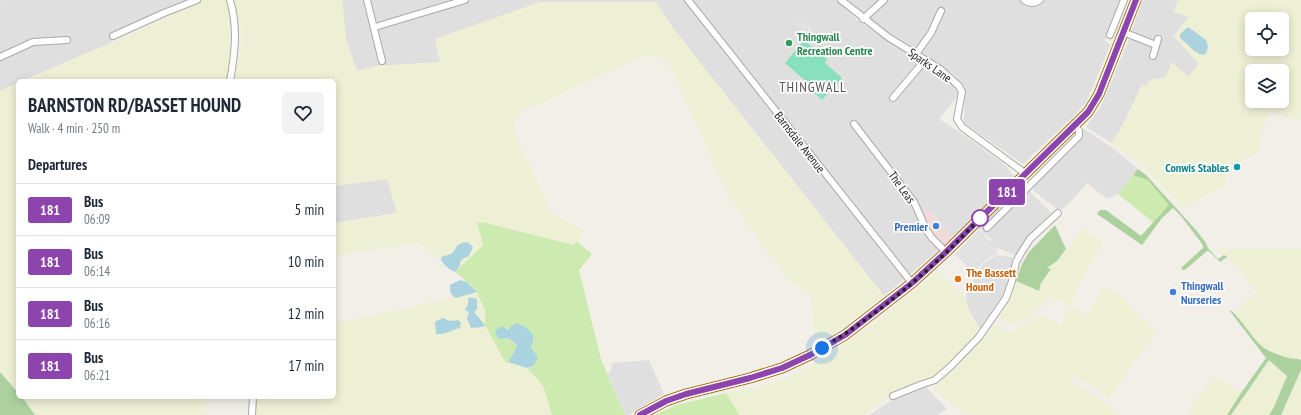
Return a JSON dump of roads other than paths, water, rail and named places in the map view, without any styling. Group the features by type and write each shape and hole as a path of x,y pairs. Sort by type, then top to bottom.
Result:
{"main road":[{"path":"640,415 666,401 686,394 750,378 782,368 810,355 845,335 912,283 946,252 1088,112 1099,94 1136,0"}],"street":[{"path":"113,36 197,0"},
{"path":"230,0 236,42 230,79"},
{"path":"368,0 382,61"},
{"path":"374,27 465,0"},
{"name":"Barnsdale Avenue","path":"688,0 912,283"},
{"name":"Sparks Lane","path":"841,0 888,37 940,69 959,86 962,92 957,119 962,127 1026,174"},
{"path":"863,18 884,0"},
{"path":"1024,0 1033,4 1040,0"},
{"path":"1110,36 1124,0"},
{"path":"916,54 931,33 941,11"},
{"path":"1123,32 1157,42 1153,56"},
{"path":"0,57 33,42 67,40"},
{"path":"893,98 925,60"},
{"name":"The Leas","path":"854,124 914,202 927,232 946,252"},
{"path":"987,228 1079,136 1079,131 1075,125"},
{"path":"893,396 935,380 979,337 1006,298 1012,282 1016,262 1030,239 1058,213"},
{"path":"252,415 253,399"}],"water":[{"path":"1188,27 1206,40 1208,46 1206,54 1199,54 1180,37 1180,34"},
{"path":"467,242 473,247 468,257 464,258 460,262 460,266 455,272 444,264 441,257 451,254 458,245"},
{"path":"460,280 467,282 477,292 456,298 454,297 451,293 450,285"},
{"path":"470,297 477,299 477,309 474,312 485,325 483,327 471,328 467,318 469,312 465,310"},
{"path":"443,318 450,321 458,320 461,323 460,328 445,333 436,334 435,322"},
{"path":"517,323 529,330 533,335 531,347 538,358 532,367 529,368 509,363 517,345 508,338 499,339 495,333 502,326 508,330"}],"place":[{"name":"Thingwall Recreation Centre","path":"789,43"},
{"name":"Conwis Stables","path":"1237,167"},
{"name":"Premier","path":"936,226"},
{"name":"The Bassett Hound","path":"958,279"},
{"name":"Thingwall Nurseries","path":"1173,292"}],"district":[{"name":"THINGWALL","path":"813,87"}]}
